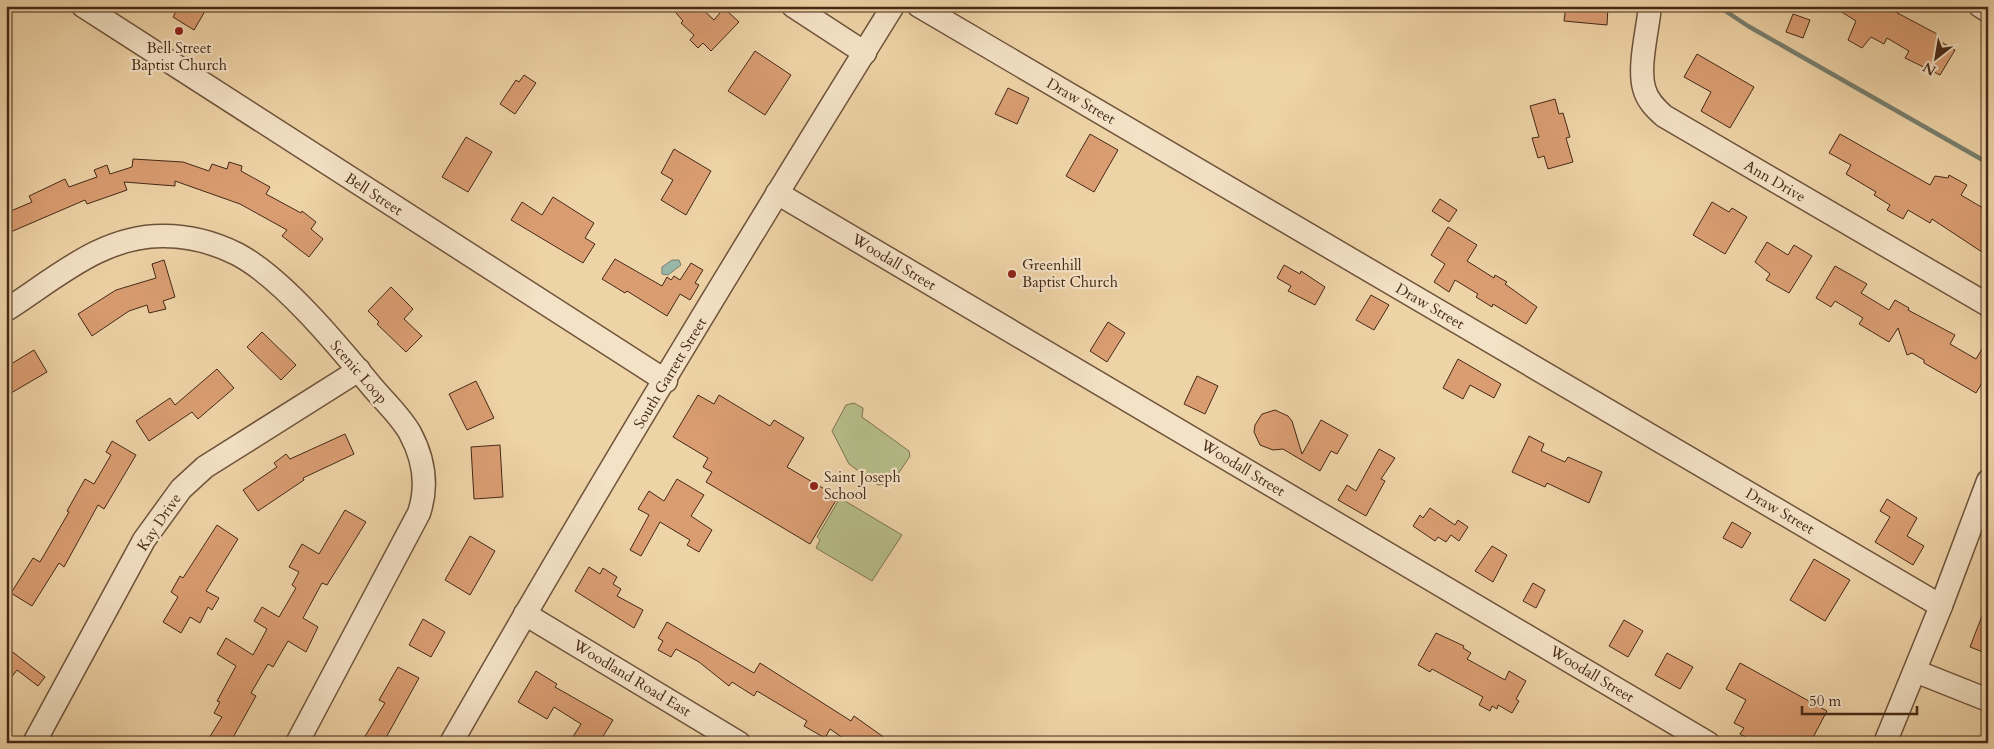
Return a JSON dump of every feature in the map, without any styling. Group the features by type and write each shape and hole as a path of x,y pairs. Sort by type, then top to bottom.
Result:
{"street":[{"name":"Bell Street","path":"83,6 666,380"},
{"path":"793,6 865,53"},
{"name":"South Garrett Street","path":"452,743 525,614 777,193 894,6"},
{"name":"Draw Street","path":"919,6 1941,606"},
{"name":"Ann Drive","path":"1650,6 1642,74 1643,87 1654,107 1664,116 1988,305"},
{"path":"1980,6 1988,11"},
{"name":"Woodall Street","path":"777,193 1708,743"},
{"name":"Scenic Loop","path":"6,310 72,265 108,246 135,238 179,237 225,248 253,264 289,296 358,370 409,433 424,477 423,499 412,528 297,743"},
{"name":"Kay Drive","path":"34,743 144,540 180,489 205,467 358,370"},
{"path":"1885,743 1941,606 1988,481"},
{"name":"Woodland Road East","path":"525,614 739,743"},
{"path":"1915,671 1988,700"}],"green space":[{"path":"854,403 863,408 862,417 909,451 910,456 892,483 878,485 849,464 832,431 846,405"},
{"path":"840,498 902,535 872,581 816,548 820,540 817,537"}],"shaded area":[{"path":"672,260 679,260 681,265 668,275 662,274 662,267"}],"building":[{"path":"179,6 208,6 194,30 173,17"},
{"path":"670,6 699,6 714,20 724,8 739,22 711,51 703,43 698,48 690,40 694,35 681,23 683,21"},
{"path":"1566,6 1608,6 1607,25 1564,21"},
{"path":"1832,6 1877,6 1886,11 1888,8 1939,35 1936,39 1955,50 1940,75 1905,58 1909,51 1887,38 1884,44 1871,37 1862,48 1848,40 1856,21"},
{"path":"1793,14 1810,20 1803,38 1786,32"},
{"path":"755,51 791,75 765,115 728,91"},
{"path":"1697,54 1754,87 1730,128 1701,111 1711,92 1684,77"},
{"path":"524,75 536,83 515,114 500,104 516,80 519,82"},
{"path":"1008,88 1029,98 1017,124 995,114"},
{"path":"1555,99 1559,114 1563,113 1570,137 1566,138 1573,162 1548,169 1544,156 1538,158 1532,138 1539,137 1530,106"},
{"path":"1090,134 1118,150 1094,192 1066,176"},
{"path":"1840,134 1930,185 1935,176 1948,178 1949,175 1967,185 1961,195 1988,211 1988,256 1932,219 1930,223 1908,210 1903,219 1887,210 1890,205 1874,195 1876,192 1846,174 1851,165 1829,153"},
{"path":"466,137 492,152 468,192 442,177"},
{"path":"674,149 711,171 686,215 661,200 673,180 661,173"},
{"path":"133,159 183,162 209,171 212,164 227,169 229,162 242,166 241,171 270,187 266,194 301,213 302,211 316,222 311,229 323,239 309,257 282,236 287,230 240,204 175,181 175,186 124,182 127,190 87,204 85,200 6,234 6,213 32,202 29,196 65,179 69,187 97,177 94,170 107,165 110,174 132,167"},
{"path":"553,197 594,223 585,238 595,244 583,263 511,220 522,202 542,215"},
{"path":"1440,199 1457,210 1449,222 1432,211"},
{"path":"1712,202 1729,212 1732,208 1747,217 1725,254 1693,235"},
{"path":"1448,227 1477,245 1467,261 1494,278 1495,275 1507,282 1505,284 1537,307 1526,324 1493,304 1492,307 1476,297 1478,294 1455,280 1449,292 1434,282 1445,264 1431,255"},
{"path":"1767,242 1788,255 1794,245 1812,256 1789,293 1766,280 1770,274 1755,262"},
{"path":"615,259 662,286 667,277 671,280 674,276 680,280 691,263 703,270 695,283 699,285 690,300 680,294 667,316 627,291 625,293 602,279"},
{"path":"164,260 175,297 163,301 166,309 149,313 147,305 129,311 92,336 78,314 116,290 156,278 152,264"},
{"path":"1284,265 1300,274 1301,271 1325,287 1315,305 1288,291 1291,286 1277,278"},
{"path":"1835,266 1867,284 1861,293 1889,310 1895,300 1909,308 1908,310 1955,335 1950,344 1976,359 1988,339 1988,373 1976,393 1924,363 1924,360 1912,353 1907,355 1898,328 1889,342 1859,324 1863,318 1835,301 1831,307 1816,298"},
{"path":"391,287 413,309 404,319 422,336 406,352 377,324 379,322 368,311"},
{"path":"1371,295 1389,305 1374,330 1356,320"},
{"path":"1108,322 1125,333 1107,362 1090,351"},
{"path":"262,332 296,365 281,380 247,347"},
{"path":"34,350 47,372 6,396 6,367"},
{"path":"1458,359 1501,384 1494,398 1470,385 1463,399 1443,388"},
{"path":"217,369 234,388 198,419 192,412 149,441 136,421 170,398 175,405"},
{"path":"1197,376 1218,386 1205,414 1184,404"},
{"path":"476,381 494,418 467,430 449,394"},
{"path":"698,395 714,404 719,395 770,426 774,420 804,438 787,467 838,497 810,544 706,482 712,472 703,467 708,458 673,437"},
{"path":"1275,410 1288,416 1292,421 1302,454 1321,420 1348,435 1337,454 1331,451 1320,471 1283,449 1273,450 1260,445 1254,432 1255,425 1262,414"},
{"path":"345,434 354,454 303,478 304,480 258,511 243,490 277,467 274,463 286,454 290,459"},
{"path":"1529,436 1544,444 1541,451 1565,462 1568,457 1602,472 1589,503 1547,483 1545,487 1512,472"},
{"path":"112,441 136,455 104,509 98,505 64,567 59,563 32,606 11,593 33,558 40,562 69,512 67,511 85,479 94,484 111,455 106,452"},
{"path":"500,445 503,497 474,499 471,447"},
{"path":"1379,449 1395,458 1381,479 1385,481 1366,516 1338,500 1347,485 1356,491"},
{"path":"677,479 704,495 691,516 712,530 699,552 687,545 690,540 660,522 641,556 630,550 649,515 638,509 649,491 664,501"},
{"path":"1887,499 1917,518 1907,536 1924,546 1913,565 1875,542 1890,517 1880,511"},
{"path":"1430,508 1455,525 1458,520 1468,527 1459,541 1451,535 1446,542 1438,537 1435,541 1413,526 1420,515 1423,518"},
{"path":"345,510 366,522 327,585 322,583 303,618 318,627 306,652 288,641 273,667 268,664 251,693 256,696 230,743 206,743 222,717 214,713 220,702 217,701 236,666 217,654 226,638 253,655 267,629 254,621 262,607 279,617 296,588 292,585 299,572 289,567 302,544 319,554"},
{"path":"1732,522 1751,533 1742,548 1723,538"},
{"path":"217,525 238,539 206,591 219,598 212,610 208,607 200,623 190,617 181,633 163,622 178,597 171,592 180,576 183,578"},
{"path":"470,536 495,551 470,595 445,580"},
{"path":"1492,546 1507,555 1493,582 1475,571"},
{"path":"1814,559 1850,580 1825,621 1790,600"},
{"path":"589,567 600,574 603,568 617,577 613,584 621,589 617,596 643,610 634,628 575,591"},
{"path":"1533,583 1545,590 1536,608 1523,601"},
{"path":"1988,603 1988,654 1970,647"},
{"path":"423,619 445,632 431,657 409,645"},
{"path":"1624,620 1643,631 1628,657 1609,646"},
{"path":"667,622 754,673 760,663 851,721 854,716 892,743 850,743 830,729 825,738 804,726 807,721 757,691 754,696 732,682 729,686 699,662 676,649 671,657 658,650 663,641 658,638"},
{"path":"1436,633 1464,646 1463,648 1471,653 1467,659 1505,680 1509,671 1526,681 1516,699 1519,701 1512,713 1498,705 1497,709 1492,706 1490,711 1479,705 1483,697 1432,669 1430,672 1418,665"},
{"path":"6,647 45,677 38,686 17,670 6,684"},
{"path":"1667,653 1693,667 1680,689 1655,675"},
{"path":"1740,663 1827,711 1810,743 1756,743 1740,734 1744,728 1734,723 1746,700 1726,689"},
{"path":"398,667 419,678 383,743 361,743 385,703 379,700"},
{"path":"536,671 557,684 555,687 613,720 599,743 569,743 581,724 554,707 547,719 518,702"}],"waterway":[{"path":"1718,6 1748,26 1988,163"}],"place":[{"name":"Bell Street Baptist Church","path":"179,31"},
{"name":"Greenhill Baptist Church","path":"1012,274"},
{"name":"Saint Joseph School","path":"814,486"}]}
